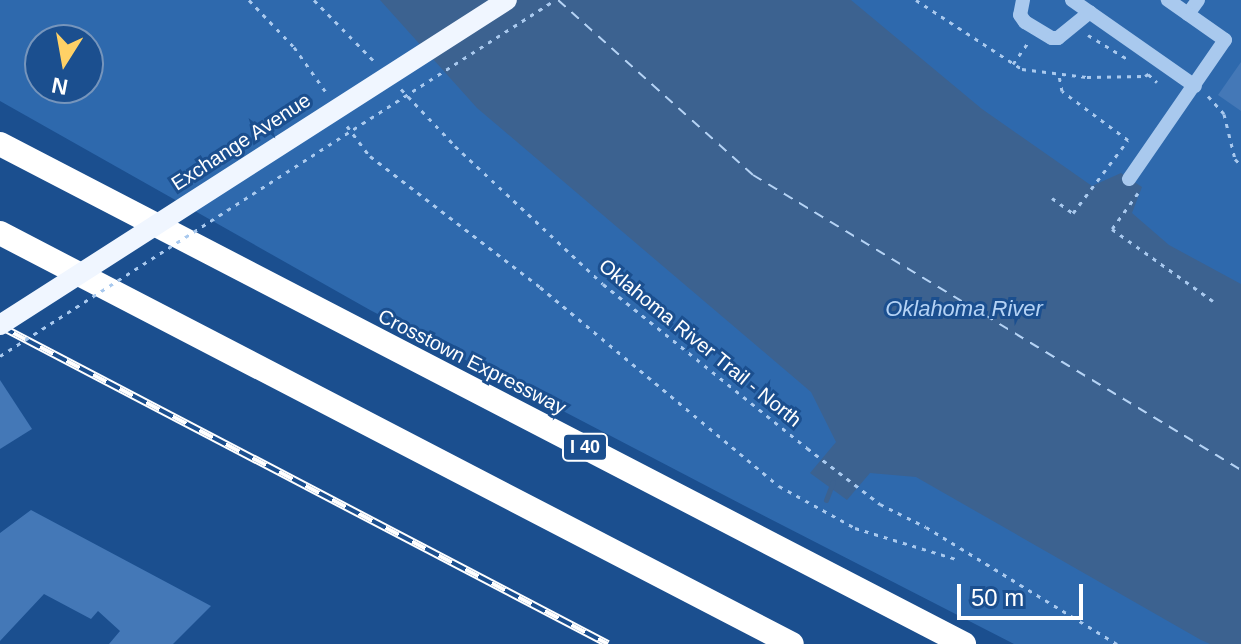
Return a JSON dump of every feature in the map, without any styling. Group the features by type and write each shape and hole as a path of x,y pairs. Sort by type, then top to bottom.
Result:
{"highway":[{"path":"0,127 123,209"},
{"name":"Crosstown Expressway","path":"0,144 964,644"},
{"path":"0,233 792,644"}],"main road":[{"name":"Exchange Avenue","path":"0,325 507,0"}],"lane":[{"path":"1023,0 1020,15 1045,36 1058,38 1090,12"},
{"path":"1072,0 1195,86"},
{"path":"1136,183 1225,40 1168,0"},
{"path":"1188,14 1198,0"}],"path":[{"path":"249,0 294,47 330,99"},
{"path":"314,0 382,69"},
{"path":"0,356 555,0"},
{"path":"916,0 1013,64 1031,71 1145,76 1161,65"},
{"path":"1013,64 1036,30"},
{"path":"1052,198 1073,213 1128,140 1062,91 1059,74"},
{"name":"Oklahoma River Trail - North","path":"391,79 455,146 592,275 807,448 880,504 926,527 1117,644"},
{"path":"1195,86 1219,105 1228,123 1235,159 1241,165"},
{"path":"347,126 370,156 540,287 779,486 855,528 956,559"},
{"path":"1136,183 1112,229 1213,301"}],"shaded area":[{"path":"0,0 1241,0 1241,644 1014,644 370,310 0,101"}],"water":[{"name":"Oklahoma River","path":"380,0 851,0 982,109 1092,186 1121,173 1142,187 1132,213 1169,245 1241,284 1241,644 1210,644 1201,640 916,477 870,473 847,500 810,473 836,442 811,392 477,108"}],"building":[{"path":"1241,62 1241,111 1218,95"},
{"path":"0,380 32,429 0,449"},
{"path":"31,510 211,606 173,644 109,644 120,631 98,611 91,619 44,594 0,641 0,533"}],"waterway":[{"path":"826,500 833,482"}],"ferry route":[{"path":"558,0 753,175 1241,470"}],"railway":[{"path":"0,326 608,644"}]}
